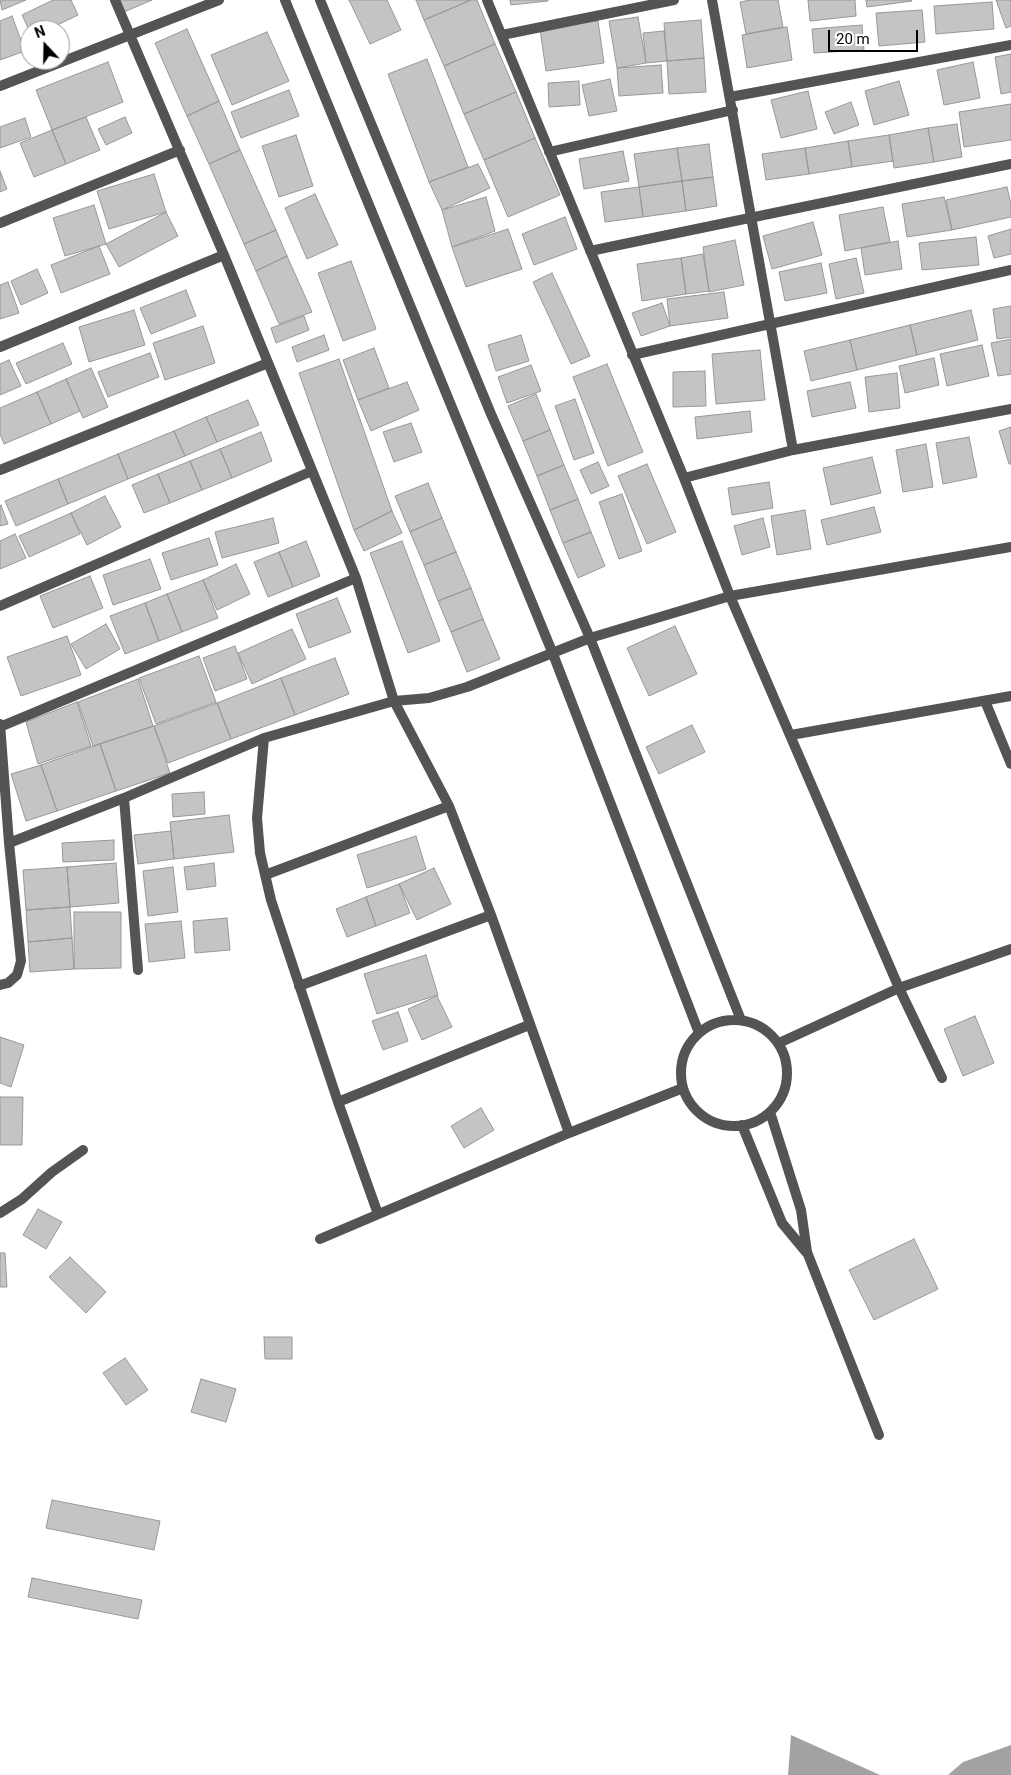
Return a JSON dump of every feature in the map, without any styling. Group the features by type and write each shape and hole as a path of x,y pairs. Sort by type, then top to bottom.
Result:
{"street":[{"path":"115,0 224,255 356,578 394,701 449,806 491,915 569,1133"},
{"path":"0,86 219,0"},
{"path":"285,0 553,654 699,1033"},
{"path":"320,0 490,414 590,638 741,1020"},
{"path":"487,0 684,478 730,596 899,988 942,1078"},
{"path":"502,35 674,0"},
{"path":"712,0 793,450"},
{"path":"730,97 1011,45"},
{"path":"549,152 733,110"},
{"path":"0,223 180,150"},
{"path":"590,252 1011,164"},
{"path":"0,347 224,255"},
{"path":"632,355 1011,270"},
{"path":"0,470 268,364"},
{"path":"684,478 793,450 1011,409"},
{"path":"0,606 312,471"},
{"path":"9,843 124,798 264,738 394,701 429,698 467,687 590,638 730,596 1011,547"},
{"path":"0,986 8,983 17,975 21,961 0,725 356,578"},
{"path":"791,735 1011,696"},
{"path":"985,701 1011,764"},
{"path":"264,738 257,818 260,853 265,875 271,900 299,986 378,1214"},
{"path":"124,798 138,970"},
{"path":"265,875 449,806"},
{"path":"299,986 491,915"},
{"path":"779,1043 899,988 1011,950"},
{"path":"726,1020 741,1020 755,1024 768,1032 779,1043 785,1057 786,1087 779,1101 770,1112 757,1120 742,1125 727,1125 712,1121 689,1102 683,1088 680,1073 683,1058 689,1045 699,1033 711,1024 726,1020"},
{"path":"338,1102 529,1025"},
{"path":"320,1239 569,1133 683,1088"},
{"path":"770,1112 801,1210 807,1252 879,1435"},
{"path":"742,1125 782,1222 807,1252"},
{"path":"0,1213 22,1199 52,1172 83,1150"}],"shaded area":[{"path":"791,1735 880,1775 788,1775"},
{"path":"1011,1745 1011,1775 948,1775 963,1762"}],"building":[{"path":"0,0 26,0 2,10"},
{"path":"53,0 71,0 78,15 68,20 24,20 22,15"},
{"path":"119,0 152,0 124,12"},
{"path":"349,0 387,0 401,30 370,44"},
{"path":"416,0 471,0 424,20"},
{"path":"471,0 477,0 495,44 444,66 424,20"},
{"path":"510,0 548,0 548,1 511,5"},
{"path":"778,0 783,27 746,34 740,2"},
{"path":"808,0 855,0 856,16 810,21"},
{"path":"866,0 911,0 912,1 867,7"},
{"path":"996,0 1011,0 1011,26 1006,28"},
{"path":"992,2 994,29 936,34 934,6"},
{"path":"922,10 925,42 879,46 876,13"},
{"path":"12,16 20,38 20,53 0,60 0,21"},
{"path":"638,17 646,63 617,68 609,21"},
{"path":"701,20 704,58 667,61 664,23"},
{"path":"598,21 604,63 546,71 540,29"},
{"path":"862,25 864,50 814,53 812,29"},
{"path":"787,27 792,60 747,68 742,35"},
{"path":"187,29 219,101 187,116 155,43"},
{"path":"664,31 667,61 646,63 643,33"},
{"path":"267,32 289,81 232,105 211,55"},
{"path":"495,44 516,92 464,114 444,66"},
{"path":"1011,54 1011,92 1001,94 995,57"},
{"path":"704,58 706,92 669,94 667,61"},
{"path":"427,59 468,167 429,182 388,74"},
{"path":"108,62 123,102 52,130 36,90"},
{"path":"973,62 980,98 944,105 937,70"},
{"path":"661,65 663,93 619,96 617,68"},
{"path":"610,79 617,111 589,116 582,85"},
{"path":"579,81 580,105 549,107 548,83"},
{"path":"899,81 909,115 874,125 865,91"},
{"path":"289,90 299,116 241,138 231,112"},
{"path":"808,91 817,129 781,138 771,100"},
{"path":"516,92 535,138 484,160 464,114"},
{"path":"219,101 240,150 209,164 187,116"},
{"path":"851,102 859,125 834,134 825,112"},
{"path":"1011,104 1011,140 964,147 959,112"},
{"path":"86,117 100,150 66,164 52,130"},
{"path":"125,117 132,133 106,145 98,129"},
{"path":"25,118 31,137 0,148 0,127"},
{"path":"957,124 962,157 934,162 928,128"},
{"path":"928,128 934,162 894,168 889,135"},
{"path":"52,130 66,164 34,177 20,143"},
{"path":"296,135 313,186 279,197 262,146"},
{"path":"889,135 893,161 852,167 848,141"},
{"path":"535,138 560,195 508,217 484,160"},
{"path":"848,141 852,167 809,174 805,148"},
{"path":"709,144 713,177 682,181 677,148"},
{"path":"677,148 682,181 639,187 634,154"},
{"path":"805,148 809,174 766,180 762,154"},
{"path":"240,150 276,230 244,244 209,164"},
{"path":"623,151 629,181 584,189 579,159"},
{"path":"478,164 490,188 442,210 429,182"},
{"path":"0,171 7,189 0,192"},
{"path":"154,174 166,212 109,229 97,191"},
{"path":"713,177 717,206 686,211 682,181"},
{"path":"682,181 686,211 643,217 639,187"},
{"path":"639,187 643,217 605,222 601,192"},
{"path":"1007,187 1011,204 1011,217 952,230 946,200"},
{"path":"315,194 338,245 307,259 285,208"},
{"path":"486,197 495,231 452,247 442,210"},
{"path":"944,197 952,230 907,237 902,204"},
{"path":"94,205 106,244 65,256 53,218"},
{"path":"883,207 890,242 845,251 839,215"},
{"path":"166,212 178,236 119,267 106,244"},
{"path":"565,217 577,249 534,265 522,234"},
{"path":"813,222 822,255 772,269 763,236"},
{"path":"508,229 522,269 466,287 452,247"},
{"path":"1011,229 1011,254 994,258 988,236"},
{"path":"276,230 287,256 256,271 244,244"},
{"path":"976,237 979,265 922,270 919,243"},
{"path":"735,240 744,285 709,292 703,247"},
{"path":"898,241 902,269 865,275 861,248"},
{"path":"99,246 110,274 61,293 51,265"},
{"path":"703,254 709,291 686,294 681,258"},
{"path":"287,256 312,312 279,324 256,271"},
{"path":"681,258 686,294 642,301 637,264"},
{"path":"856,258 864,293 836,299 829,264"},
{"path":"351,261 376,329 343,341 318,273"},
{"path":"821,263 827,293 785,301 779,272"},
{"path":"37,269 48,293 21,305 11,281"},
{"path":"552,273 590,356 571,364 533,282"},
{"path":"8,282 19,313 0,319 0,285"},
{"path":"186,290 196,316 151,334 140,308"},
{"path":"724,292 728,318 670,326 667,299"},
{"path":"662,303 670,326 641,336 632,313"},
{"path":"1011,306 1011,337 997,339 993,309"},
{"path":"134,310 145,345 89,362 79,327"},
{"path":"971,310 978,340 917,355 910,325"},
{"path":"304,316 309,330 276,343 271,328"},
{"path":"910,325 917,355 857,370 850,340"},
{"path":"203,326 215,363 165,380 153,343"},
{"path":"324,335 329,350 297,362 292,347"},
{"path":"521,335 529,361 496,371 488,345"},
{"path":"1011,339 1011,374 998,376 991,343"},
{"path":"850,340 857,370 811,381 804,351"},
{"path":"63,343 72,364 26,384 16,363"},
{"path":"982,345 989,376 947,386 940,354"},
{"path":"374,348 389,388 358,400 343,360"},
{"path":"760,350 765,400 716,404 712,354"},
{"path":"150,353 159,377 108,397 98,372"},
{"path":"934,358 939,385 905,393 899,366"},
{"path":"339,359 392,511 354,530 299,373"},
{"path":"9,360 21,386 0,395 0,364"},
{"path":"607,364 643,452 608,466 573,377"},
{"path":"531,365 541,391 507,403 498,377"},
{"path":"91,368 108,407 83,418 66,379"},
{"path":"705,371 706,406 673,407 673,372"},
{"path":"897,373 900,408 869,412 865,377"},
{"path":"66,379 80,411 51,424 37,392"},
{"path":"407,382 419,410 371,431 358,400"},
{"path":"850,382 856,408 812,417 807,391"},
{"path":"37,392 51,424 4,444 0,434 0,408"},
{"path":"536,394 550,430 523,441 508,406"},
{"path":"575,399 594,453 574,460 555,406"},
{"path":"248,400 259,425 217,442 206,417"},
{"path":"750,411 752,432 697,439 695,417"},
{"path":"206,417 217,442 185,456 174,431"},
{"path":"411,423 422,452 394,462 383,432"},
{"path":"1011,427 1011,464 1009,464 999,431"},
{"path":"550,430 564,465 537,476 523,441"},
{"path":"174,431 185,456 128,479 118,454"},
{"path":"261,432 272,461 232,478 220,449"},
{"path":"969,437 977,477 943,484 936,443"},
{"path":"926,444 933,487 903,492 896,450"},
{"path":"220,449 232,478 202,490 190,461"},
{"path":"118,454 128,479 68,504 58,479"},
{"path":"872,457 881,493 831,505 823,468"},
{"path":"190,461 202,490 170,503 158,474"},
{"path":"598,462 609,486 591,494 580,470"},
{"path":"647,464 676,532 647,544 618,476"},
{"path":"564,465 578,499 550,510 537,476"},
{"path":"158,474 170,503 144,513 132,485"},
{"path":"58,479 68,504 16,526 5,501"},
{"path":"769,482 773,508 732,515 728,488"},
{"path":"428,483 442,518 410,532 395,496"},
{"path":"622,494 642,551 619,559 599,502"},
{"path":"105,496 121,527 87,545 71,513"},
{"path":"578,499 591,532 563,543 550,510"},
{"path":"0,506 8,524 0,526"},
{"path":"874,507 881,532 827,545 821,520"},
{"path":"805,510 811,549 777,555 771,516"},
{"path":"392,511 402,533 364,551 354,530"},
{"path":"71,513 80,534 29,557 19,536"},
{"path":"273,518 279,543 222,558 215,532"},
{"path":"442,518 456,552 424,565 410,532"},
{"path":"763,518 770,547 742,555 734,526"},
{"path":"591,532 605,566 578,578 563,543"},
{"path":"15,534 26,558 0,569 0,541"},
{"path":"209,538 218,565 171,580 162,553"},
{"path":"306,541 320,576 293,587 279,552"},
{"path":"402,541 440,641 408,653 370,553"},
{"path":"279,552 293,587 268,597 254,562"},
{"path":"456,552 471,588 438,601 424,565"},
{"path":"150,559 161,589 113,605 103,575"},
{"path":"236,564 250,594 217,610 203,580"},
{"path":"90,576 103,608 53,628 40,596"},
{"path":"203,580 218,618 182,632 167,594"},
{"path":"471,588 483,619 451,632 438,601"},
{"path":"167,594 182,632 159,641 145,603"},
{"path":"337,598 351,632 309,648 296,614"},
{"path":"145,603 159,641 125,654 110,616"},
{"path":"483,619 500,659 467,672 451,632"},
{"path":"106,624 120,649 86,669 71,644"},
{"path":"675,626 697,674 649,696 627,648"},
{"path":"292,629 306,659 252,684 238,653"},
{"path":"67,636 81,675 21,696 7,657"},
{"path":"235,646 247,679 215,691 203,658"},
{"path":"199,656 216,702 156,724 139,678"},
{"path":"335,658 349,694 295,715 281,678"},
{"path":"281,678 295,715 231,739 217,703"},
{"path":"138,679 153,726 93,746 78,702"},
{"path":"77,702 91,746 38,764 26,722"},
{"path":"217,703 231,739 168,763 154,726"},
{"path":"692,725 705,752 659,774 646,747"},
{"path":"154,726 170,773 116,791 100,744"},
{"path":"100,744 116,791 57,811 41,765"},
{"path":"41,765 57,811 26,821 11,774"},
{"path":"204,792 205,814 173,817 172,794"},
{"path":"229,815 234,852 174,859 170,822"},
{"path":"171,831 174,859 138,864 134,835"},
{"path":"416,836 426,869 367,888 357,855"},
{"path":"114,840 114,860 63,862 62,843"},
{"path":"116,863 119,903 70,907 67,867"},
{"path":"214,863 216,886 187,890 184,867"},
{"path":"67,867 70,907 26,910 23,870"},
{"path":"173,867 178,912 148,916 143,871"},
{"path":"434,868 451,904 417,920 399,884"},
{"path":"399,884 410,913 376,926 366,897"},
{"path":"366,897 376,926 347,937 336,909"},
{"path":"70,907 72,938 28,942 26,910"},
{"path":"74,912 121,912 121,968 74,969"},
{"path":"227,918 230,950 195,953 193,921"},
{"path":"181,921 185,958 149,962 145,924"},
{"path":"72,938 74,969 30,972 28,942"},
{"path":"426,955 438,995 377,1014 364,974"},
{"path":"437,996 452,1027 422,1040 408,1009"},
{"path":"398,1012 408,1041 383,1050 372,1021"},
{"path":"975,1016 994,1063 963,1076 944,1029"},
{"path":"0,1037 24,1045 11,1087 0,1083"},
{"path":"0,1097 23,1097 22,1145 0,1145"},
{"path":"481,1108 494,1130 464,1148 451,1126"},
{"path":"38,1209 62,1222 46,1249 23,1235"},
{"path":"914,1239 938,1289 874,1320 849,1270"},
{"path":"0,1253 5,1253 7,1287 0,1287"},
{"path":"70,1257 106,1292 86,1313 49,1277"},
{"path":"264,1337 292,1337 292,1359 265,1359"},
{"path":"125,1358 148,1390 126,1405 103,1373"},
{"path":"201,1379 236,1389 226,1422 191,1412"},
{"path":"52,1500 160,1521 154,1550 46,1528"},
{"path":"32,1578 142,1600 138,1619 28,1597"}]}
